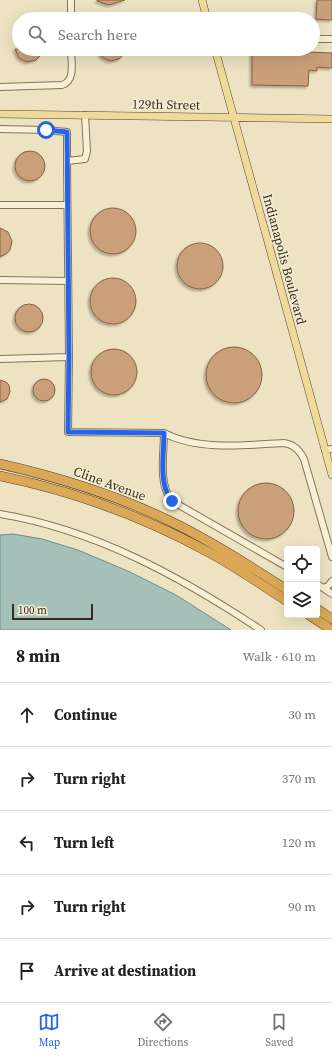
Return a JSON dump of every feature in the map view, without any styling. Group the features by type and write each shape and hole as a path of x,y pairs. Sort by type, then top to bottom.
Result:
{"highway":[{"name":"Cline Avenue","path":"0,464 44,474 86,487 155,514 180,525 284,588"},
{"name":"Cline Avenue","path":"0,476 21,480 76,496 161,528 210,553 284,599"},
{"path":"320,611 332,619"},
{"path":"314,618 332,630"}],"main road":[{"path":"202,0 205,12"},
{"name":"Indianapolis Boulevard","path":"217,56 328,449 332,475"},
{"name":"129th Street","path":"0,114 332,119"}],"lane":[{"path":"71,0 71,12"},
{"path":"320,39 332,39"},
{"path":"0,88 67,84 71,78 71,56"},
{"path":"67,161 85,159 87,151 85,115"},
{"path":"0,129 67,132 69,357 68,432 164,433 174,438 222,446 284,443 291,444 297,448 304,459 332,557"},
{"path":"0,205 67,205"},
{"path":"0,280 68,281"},
{"path":"0,358 69,357"},
{"path":"164,433 164,482 168,496 172,501 284,565"},
{"path":"0,514 49,524 138,558 186,584 261,630"},
{"path":"320,586 328,586 332,581"},
{"path":"320,586 332,594"}],"water":[{"path":"13,534 42,539 78,550 130,572 176,595 231,630 0,630 0,535"}],"building":[{"path":"97,0 125,0 109,5"},
{"path":"317,0 332,0 332,20 320,19 320,12 316,12"},
{"path":"320,52 332,53 332,68 317,67 317,71 309,70 308,86 252,85 252,56 320,56"},
{"path":"18,56 40,56 36,60 27,62"},
{"path":"122,56 119,59 110,61 102,57"},
{"path":"30,151 41,155 45,166 41,177 30,181 19,177 15,166 19,155"},
{"path":"113,208 126,212 132,218 136,231 132,244 126,250 113,254 100,250 94,244 90,231 94,218 100,212"},
{"path":"0,228 8,232 12,241 10,250 0,257"},
{"path":"200,243 213,247 219,253 223,266 219,279 213,285 200,289 187,285 181,279 177,266 181,253 187,247"},
{"path":"113,278 126,282 132,288 136,301 132,314 126,320 113,324 100,320 94,314 90,301 94,288 100,282"},
{"path":"29,304 39,308 43,318 39,328 29,332 19,328 15,318 19,308"},
{"path":"228,347 240,347 254,355 262,369 260,386 254,395 240,403 228,403 218,398 211,391 206,381 206,369 211,359 218,352"},
{"path":"114,349 127,353 133,359 137,372 133,385 127,391 114,395 101,391 95,385 91,372 95,359 101,353"},
{"path":"44,379 52,382 55,390 52,398 44,401 36,398 33,390 36,382"},
{"path":"0,380 9,385 10,392 7,399 0,402"},
{"path":"260,483 272,483 286,491 294,505 292,522 286,531 272,539 260,539 250,534 243,527 238,517 238,505 243,495 250,488"}],"route":[{"path":"46,130 67,132 69,357 68,432 164,433 164,482 165,490 172,501"}]}
